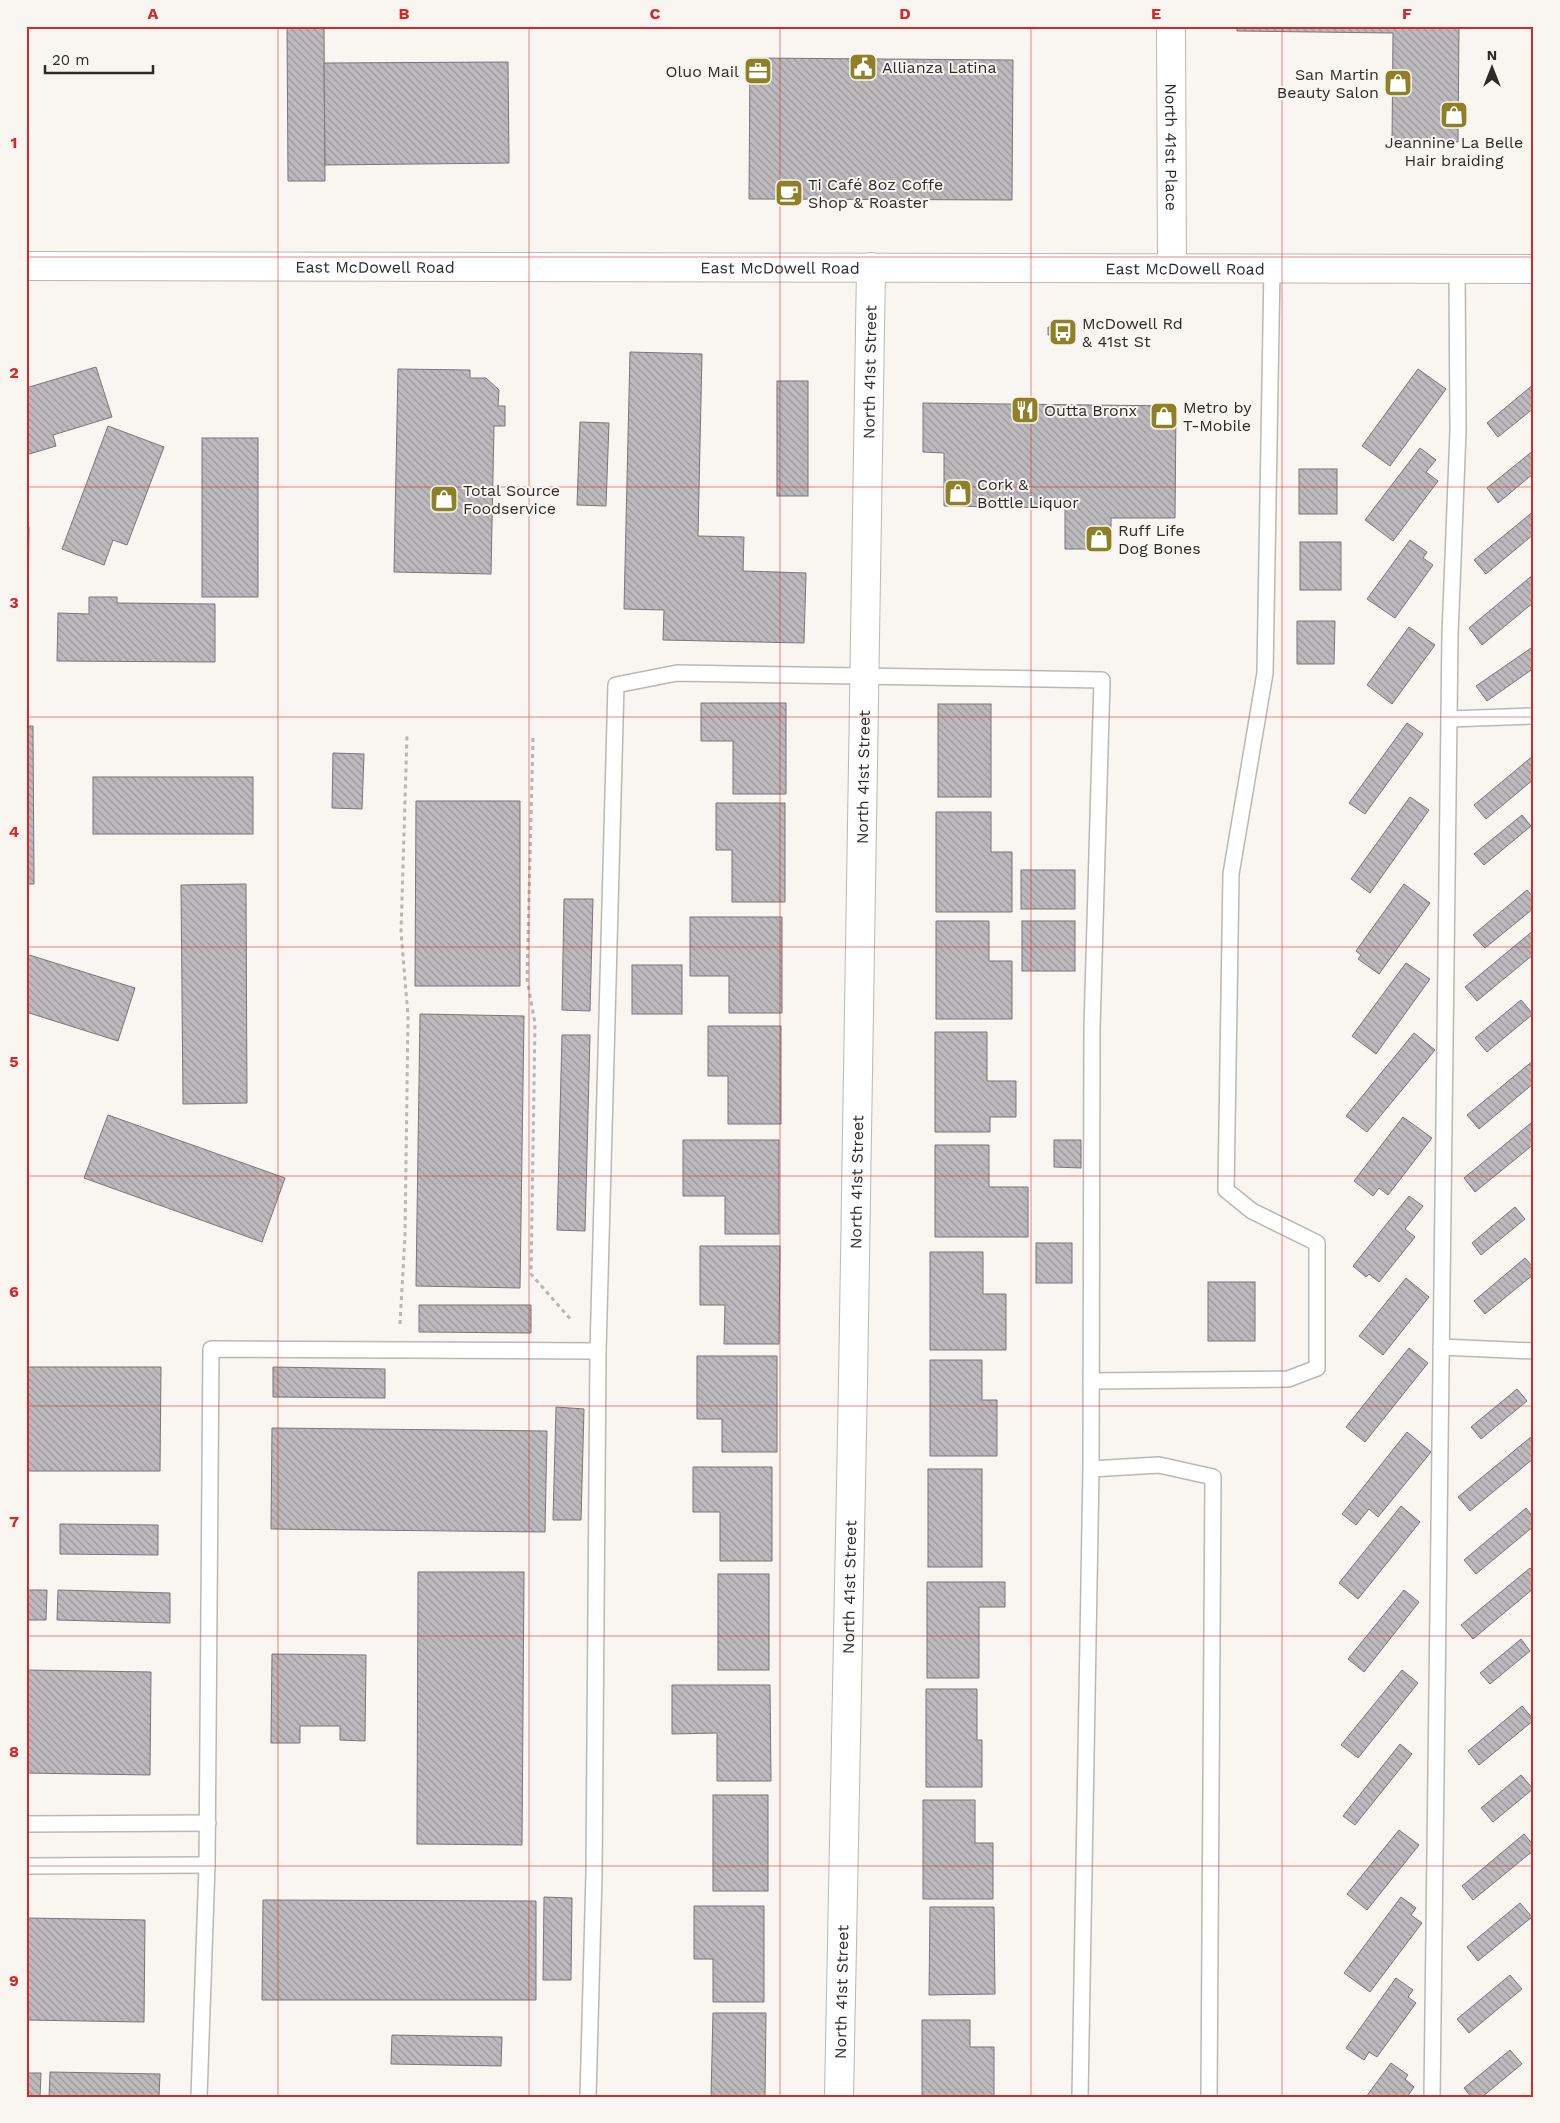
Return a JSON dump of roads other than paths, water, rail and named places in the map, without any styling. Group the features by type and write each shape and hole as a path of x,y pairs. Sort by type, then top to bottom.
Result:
{"street":[{"name":"North 41st Place","path":"1171,26 1172,268"},
{"name":"East McDowell Road","path":"26,266 1534,269"},
{"name":"North 41st Street","path":"839,2097 854,1382 872,267"}],"lane":[{"path":"1091,1381 1288,1379 1317,1368 1317,1243 1252,1211 1226,1190 1231,874 1265,673 1272,268"},
{"path":"1432,2097 1450,634 1458,431 1457,268"},
{"path":"588,2097 594,1874 598,1351 616,685 677,673 864,678 1102,680 1092,1028 1091,1469 1080,2097"},
{"path":"1449,719 1534,716"},
{"path":"1441,1347 1534,1351"},
{"path":"199,2097 208,1823 211,1349 598,1351"},
{"path":"1091,1469 1159,1465 1213,1477 1209,2097"},
{"path":"26,1824 208,1823"},
{"path":"26,1866 207,1865"}],"place":[{"name":"Allianza Latina","path":"863,67"},
{"name":"Oluo Mail","path":"758,71"},
{"name":"San Martin Beauty Salon","path":"1398,83"},
{"name":"Jeannine La Belle Hair braiding","path":"1454,115"},
{"name":"Ti Café 8oz Coffe Shop & Roaster","path":"789,193"},
{"name":"McDowell Rd & 41st St","path":"1063,332"},
{"name":"Outta Bronx","path":"1025,410"},
{"name":"Metro by T-Mobile","path":"1164,416"},
{"name":"Cork & Bottle Liquor","path":"958,493"},
{"name":"Total Source Foodservice","path":"444,499"},
{"name":"Ruff Life Dog Bones","path":"1099,539"}]}
